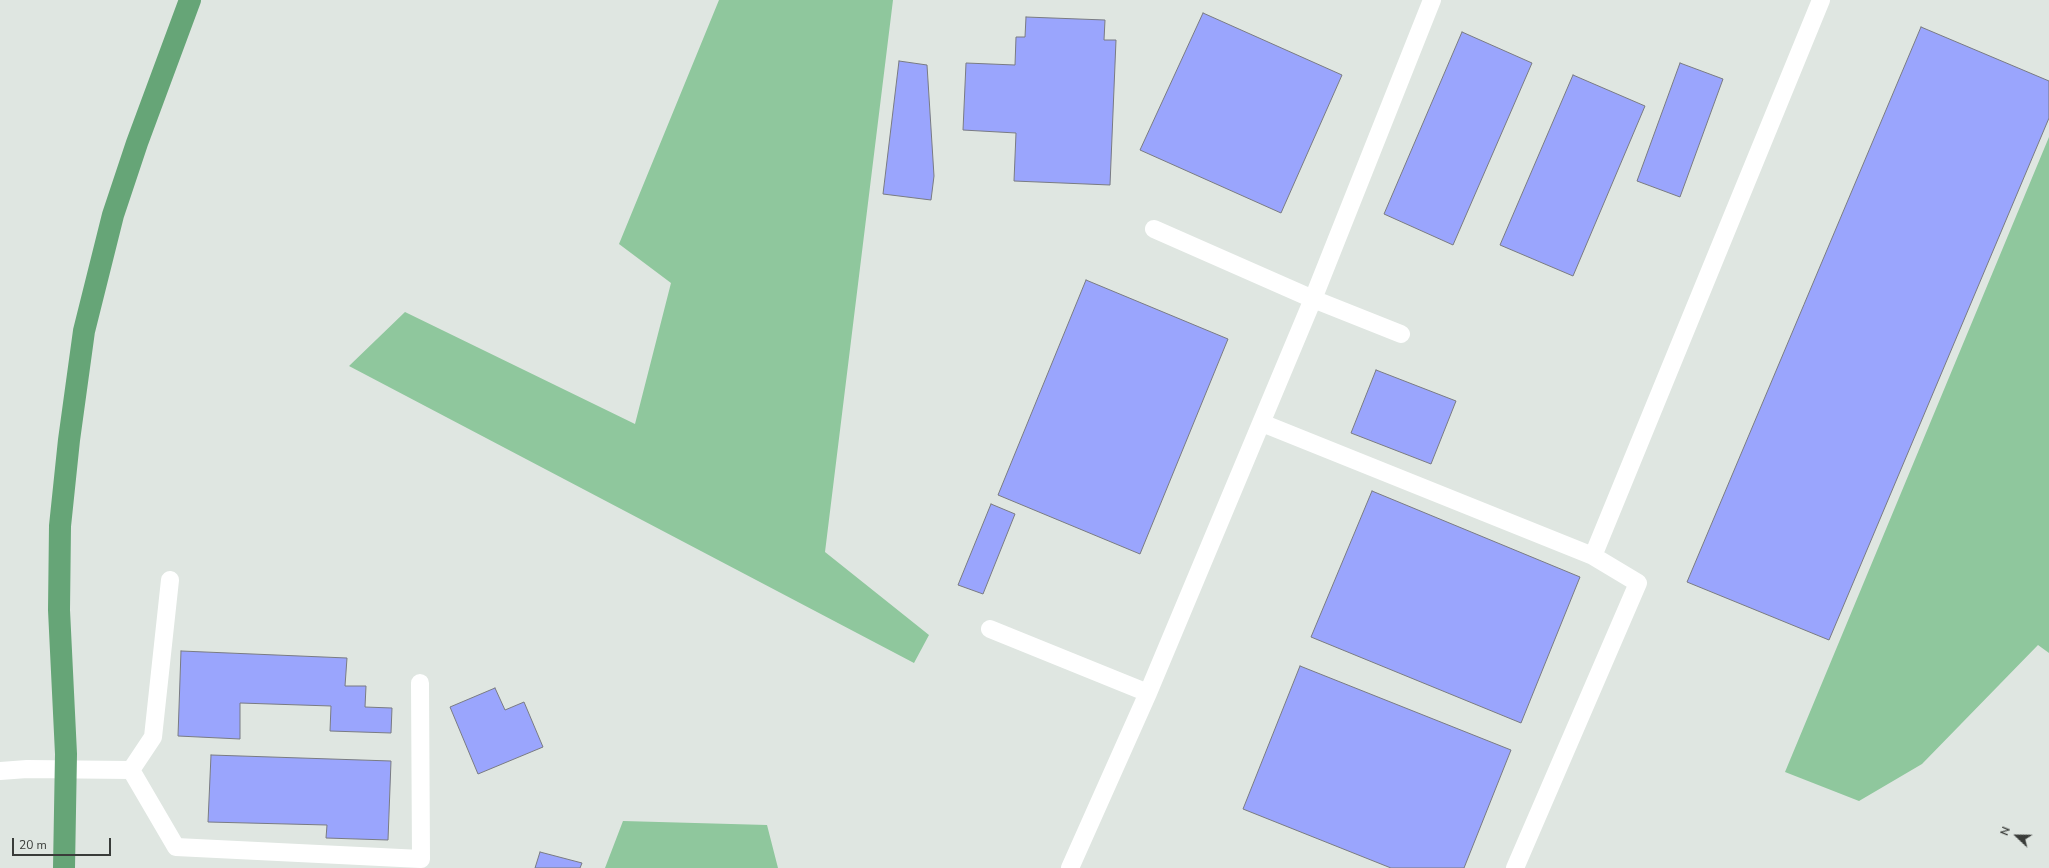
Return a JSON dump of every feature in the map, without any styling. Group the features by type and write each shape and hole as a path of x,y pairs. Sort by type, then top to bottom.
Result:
{"highway":[{"path":"64,868 66,754 59,610 60,526 69,440 84,331 113,215 137,143 190,0"}],"lane":[{"path":"1070,868 1148,693 1314,299 1432,0"},
{"path":"1593,556 1821,0"},
{"path":"1154,229 1314,299 1401,334"},
{"path":"1262,423 1593,556 1638,583 1515,868"},
{"path":"131,770 153,736 170,580"},
{"path":"990,629 1148,693"},
{"path":"131,770 176,847 421,859 420,683"},
{"path":"0,771 35,769 131,770"}],"green space":[{"path":"719,0 893,0 825,552 929,635 914,663 349,366 405,312 635,424 671,283 619,244"},
{"path":"2049,137 2049,653 2038,645 1922,764 1859,801 1785,772"},
{"path":"623,821 767,825 778,868 605,868"}],"building":[{"path":"1203,13 1342,75 1281,213 1140,150"},
{"path":"1026,17 1105,20 1104,40 1116,40 1110,185 1014,181 1016,133 963,130 966,63 1015,65 1016,37 1025,37"},
{"path":"1921,27 2049,81 2049,118 1829,640 1687,582"},
{"path":"1462,32 1532,63 1453,245 1384,214"},
{"path":"899,61 927,65 934,176 931,200 883,194"},
{"path":"1680,63 1723,79 1680,197 1637,181"},
{"path":"1573,75 1645,106 1573,276 1500,245"},
{"path":"1086,280 1228,339 1140,554 998,495"},
{"path":"1376,370 1456,401 1431,464 1351,433"},
{"path":"1372,491 1580,577 1521,723 1311,637"},
{"path":"991,504 1015,514 983,594 958,585"},
{"path":"181,651 347,658 345,686 366,686 365,707 392,708 391,733 330,731 331,706 240,703 240,739 178,736"},
{"path":"1300,666 1511,750 1464,868 1391,868 1243,809"},
{"path":"495,688 505,710 524,702 543,747 478,774 450,707"},
{"path":"211,755 391,761 388,840 326,838 327,825 208,822"},
{"path":"540,852 582,863 580,868 535,868"}]}
